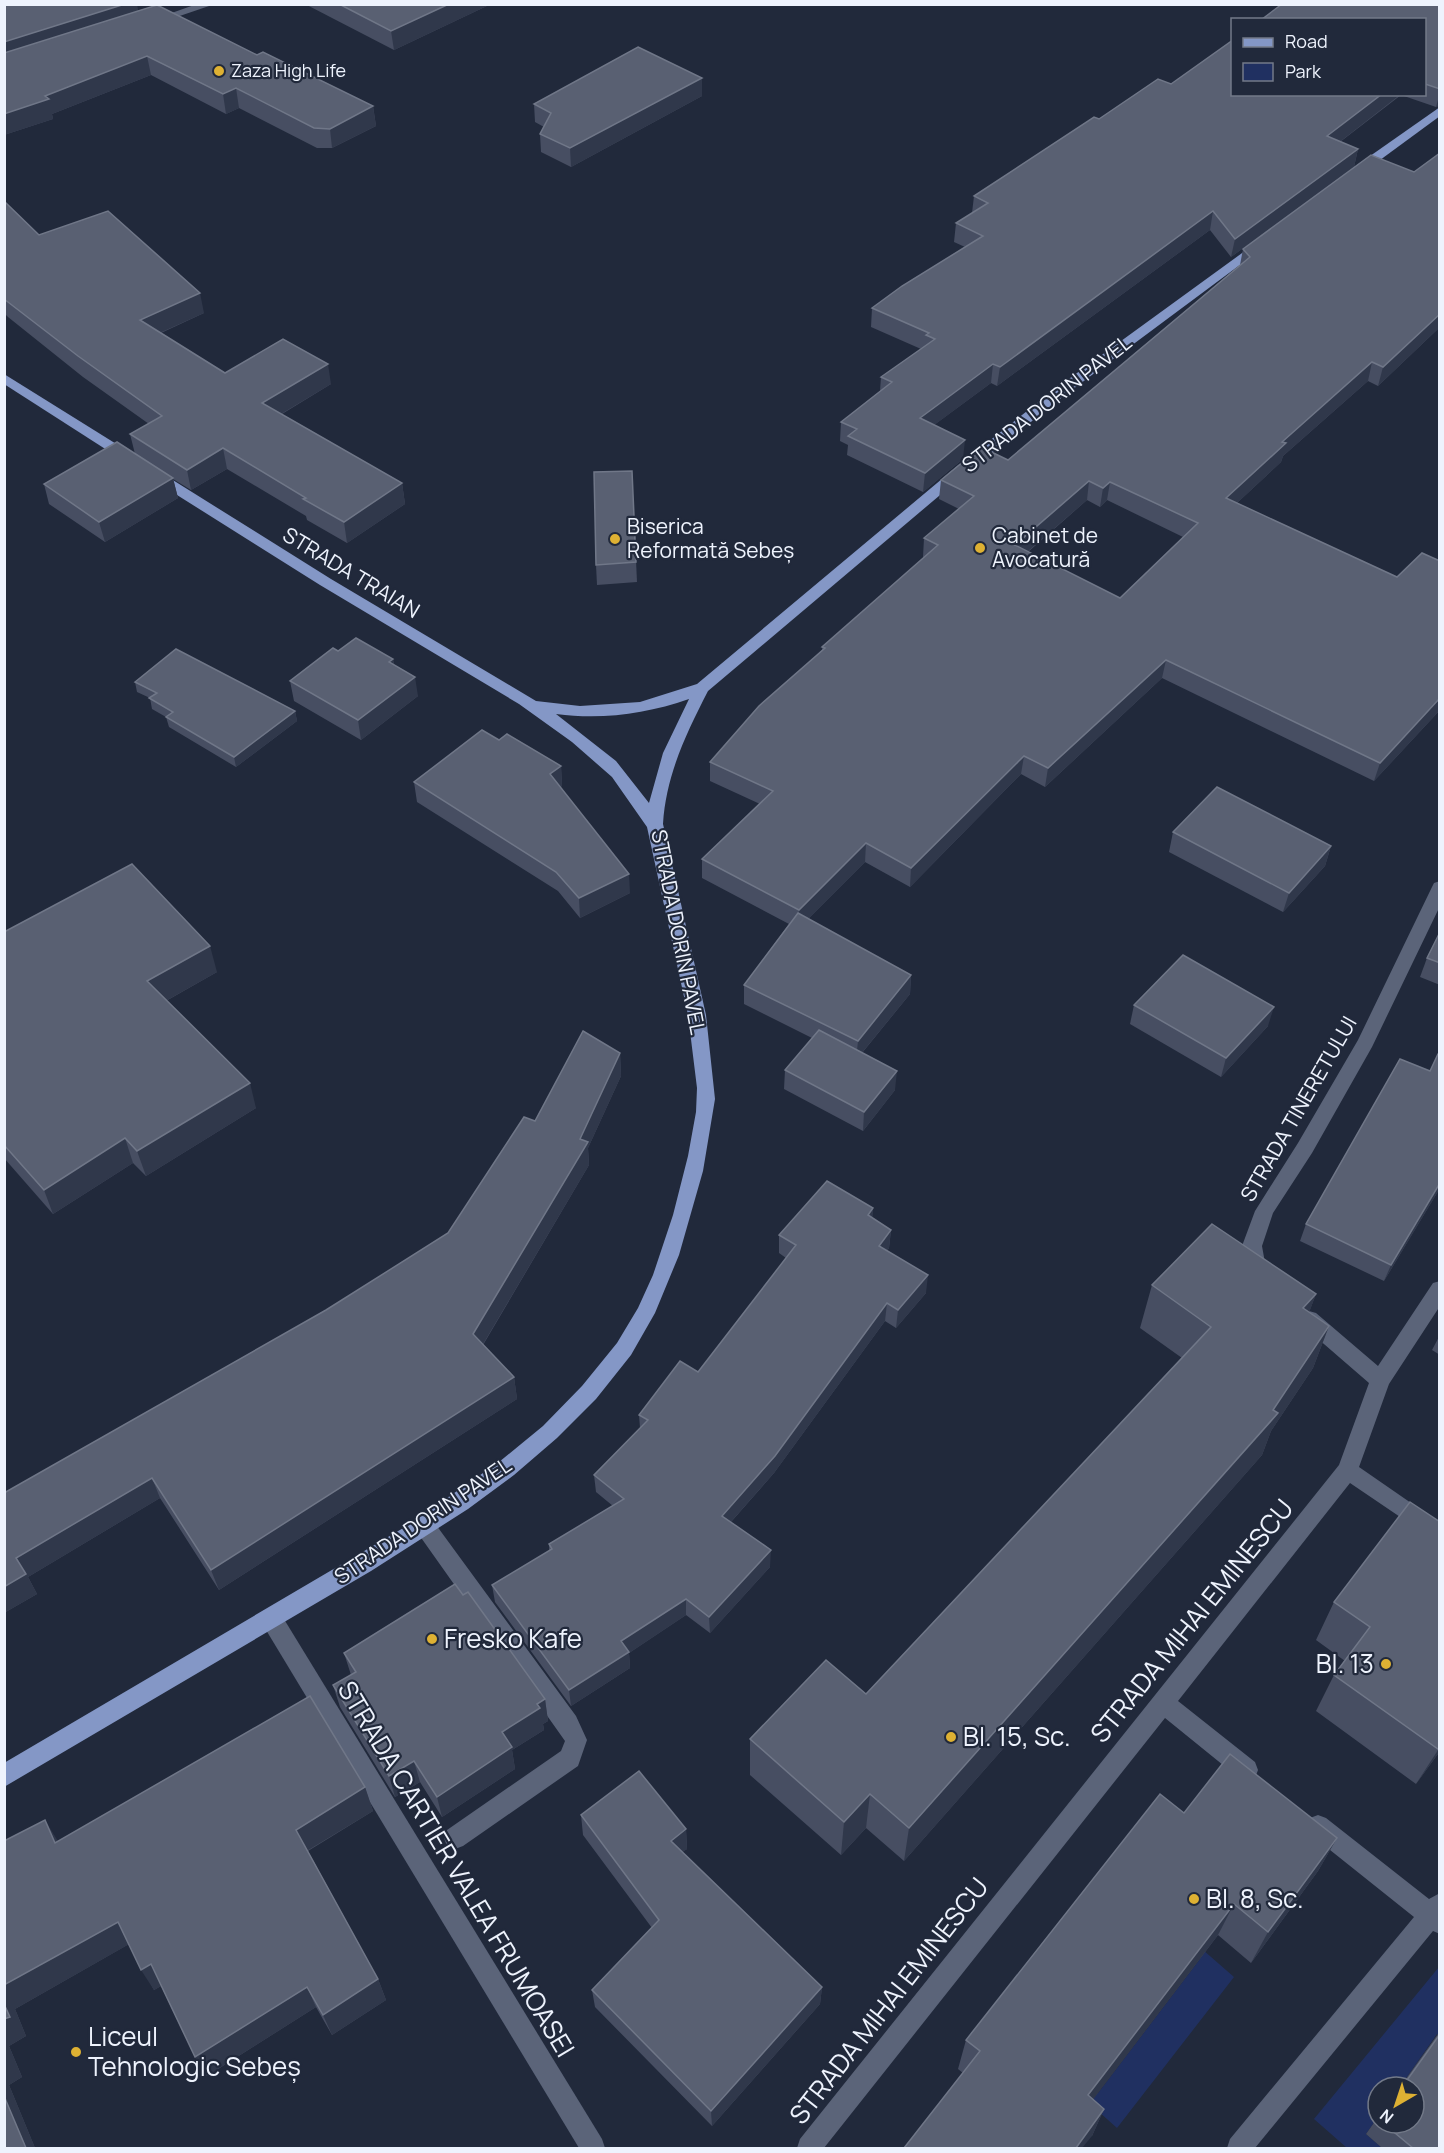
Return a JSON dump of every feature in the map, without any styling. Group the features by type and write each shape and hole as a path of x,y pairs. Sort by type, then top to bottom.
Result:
{"main road":[{"path":"1342,183 1440,110"},
{"name":"STRADA DORIN PAVEL","path":"4,1776 355,1570 486,1484 543,1437 580,1401 624,1349 653,1298 675,1242 695,1169 706,1092 695,1000 655,826 660,789 669,762 681,730 702,688 960,471 1060,392 1268,238"},
{"name":"STRADA TRAIAN","path":"4,378 289,561 528,704 603,758 628,786 655,826"},
{"path":"528,704 568,712 605,712 635,709 669,701 702,688"}],"street":[{"path":"146,21 210,4"},
{"name":"STRADA TINERETULUI","path":"1266,1286 1258,1279 1252,1246 1264,1211 1305,1148 1366,1042 1440,887"},
{"name":"STRADA MIHAI EMINESCU","path":"809,2148 1348,1470 1380,1380 1440,1289"},
{"path":"1291,1305 1380,1380"},
{"path":"1348,1470 1440,1535"},
{"path":"424,1525 568,1724 576,1740 570,1758 454,1838"},
{"name":"STRADA CARTIER VALEA FRUMOASEI","path":"271,1618 593,2148"},
{"path":"1163,1703 1264,1783"},
{"path":"1239,2148 1436,1913 1301,1812"}],"green space":[{"path":"1195,1943 1234,1977 1117,2128 1071,2087 1098,2093 1200,1959"},
{"path":"1439,1967 1439,2036 1437,2034 1408,2075 1366,2075 1366,2135 1382,2148 1347,2148 1314,2119"}],"building":[{"path":"4,4 125,4 4,42"},
{"path":"339,4 449,4 391,31"},
{"path":"1282,4 1440,4 1440,89 1426,84 1426,18 1264,18"},
{"path":"157,5 257,55 263,52 373,106 330,129 314,128 236,88 223,94 147,56 45,96 49,99 4,114 4,53"},
{"path":"1231,41 1231,96 1379,96 1327,136 1358,149 1235,239 1213,211 1000,367 993,364 920,418 965,440 925,473 848,436 857,429 841,422 892,382 881,377 935,339 926,335 929,333 872,308 902,286 983,236 956,223 988,203 974,196 1094,117 1099,119 1158,79 1171,84"},
{"path":"638,47 702,78 570,148 540,134 551,113 534,104"},
{"path":"1440,153 1440,314 1383,367 1372,362 1282,442 1286,443 1226,498 1397,577 1422,553 1440,561 1440,698 1380,763 1166,660 1048,768 1024,756 911,868 866,843 799,910 702,859 773,791 710,762 759,706 938,545 924,538 974,496 941,480 981,447 1008,460 1250,257 1243,249 1371,155 1414,172","holes":["1089,481 1103,488 1110,482 1198,523 1120,598 1015,545"]},
{"path":"4,201 39,235 108,211 200,293 140,320 225,373 283,339 328,364 262,403 402,483 344,522 223,448 187,470 130,434 162,416 4,299"},
{"path":"117,442 173,478 99,522 44,484"},
{"name":"Biserica Reformată Sebeș","path":"632,471 636,562 596,565 594,472"},
{"path":"356,638 393,659 389,662 415,677 358,720 290,681 333,648 338,651"},
{"path":"176,649 295,711 234,757 166,717 173,712 149,698 157,693 135,682"},
{"path":"482,730 499,740 507,734 561,766 550,774 629,874 579,898 556,872 414,782"},
{"path":"1217,787 1331,846 1289,893 1173,832"},
{"path":"132,864 210,946 147,981 250,1083 137,1151 125,1138 44,1190 4,1145 4,932"},
{"path":"798,913 911,975 858,1041 744,985"},
{"path":"1440,932 1440,963 1427,958"},
{"path":"1183,955 1274,1007 1226,1058 1134,1005"},
{"path":"819,1030 897,1071 864,1112 785,1070"},
{"path":"583,1031 620,1053 580,1139 588,1142 473,1334 514,1377 211,1570 152,1478 16,1558 26,1574 4,1587 4,1493 326,1310 448,1233 524,1117 535,1121"},
{"path":"1440,1054 1440,1183 1391,1265 1306,1224 1400,1059 1430,1071"},
{"path":"827,1181 873,1208 868,1215 891,1230 879,1246 928,1275 898,1310 887,1303 775,1456 722,1516 771,1550 709,1617 686,1599 621,1641 629,1652 569,1690 492,1585 552,1549 549,1544 624,1499 594,1475 648,1420 639,1415 680,1361 698,1372 796,1245 779,1235"},
{"path":"1212,1224 1316,1294 1303,1308 1329,1326 1273,1410 1278,1413 909,1828 870,1794 844,1822 750,1739 826,1660 866,1694 1211,1327 1152,1285"},
{"name":"Bl. 13","path":"1410,1502 1440,1522 1440,1747 1438,1749 1334,1675 1370,1627 1334,1602"},
{"path":"455,1584 463,1595 468,1592 545,1699 537,1704 540,1708 502,1732 512,1747 437,1797 414,1761 389,1776 333,1685 356,1672 344,1653"},
{"path":"310,1696 365,1787 296,1830 378,1979 323,2015 307,1987 195,2057 151,1964 141,1970 118,1922 4,1985 4,1841 45,1820 55,1843"},
{"path":"1230,1754 1337,1838 1268,1932 1234,1904 1088,2095 1104,2109 1076,2148 904,2148 980,2051 966,2040 1160,1794 1184,1813"},
{"path":"639,1771 686,1829 671,1841 822,1987 711,2111 592,1990 659,1920 581,1815"},
{"path":"4,2004 10,2017 4,2019"},
{"path":"1440,2034 1440,2148 1413,2148 1397,2135 1426,2135 1426,2075 1411,2075"},
{"path":"4,2096 26,2148 4,2148"}],"place":[{"name":"Zaza High Life","path":"219,71"},
{"name":"Biserica Reformată Sebeș","path":"615,539"},
{"name":"Cabinet de Avocatură","path":"980,548"},
{"name":"Fresko Kafe","path":"432,1639"},
{"name":"Bl. 13","path":"1386,1664"},
{"name":"Bl. 15, Sc.","path":"951,1737"},
{"name":"Bl. 8, Sc.","path":"1194,1899"},
{"name":"Liceul Tehnologic Sebeș","path":"76,2052"}]}
